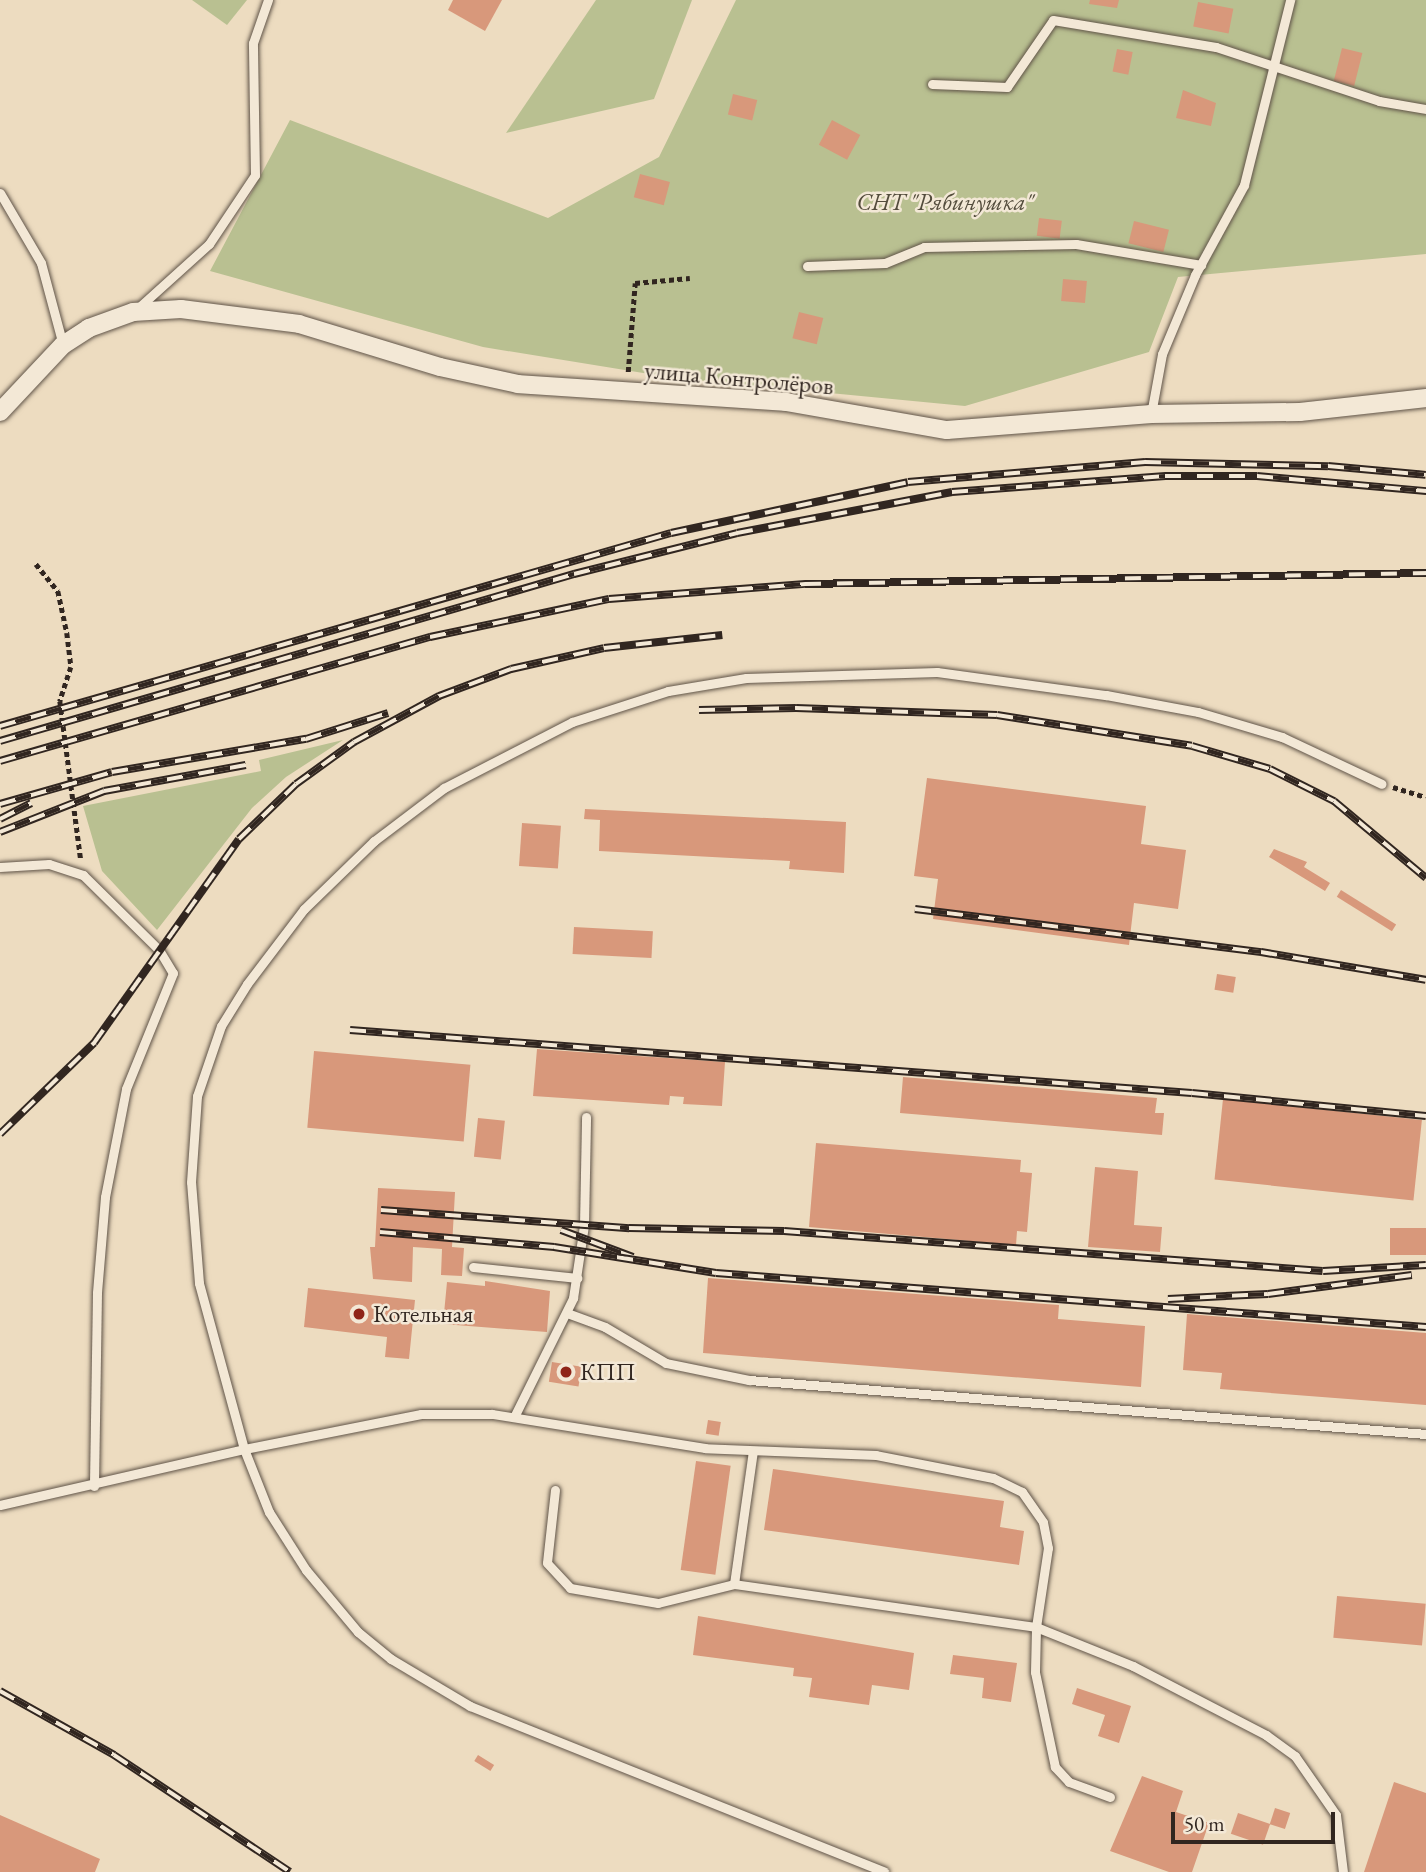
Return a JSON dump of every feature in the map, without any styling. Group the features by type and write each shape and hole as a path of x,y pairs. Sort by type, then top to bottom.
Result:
{"street":[{"name":"улица Контролёров","path":"0,412 63,345 108,319 134,312 181,309 260,317 477,376 626,394 786,402 947,430 1151,414 1300,412 1426,398"}],"lane":[{"path":"134,312 209,244 255,175 253,43 268,0"},
{"path":"1151,414 1162,354 1202,265 1244,185 1290,0"},
{"path":"932,84 1007,87 1053,20 1216,47 1379,101 1426,109"},
{"path":"0,193 41,263 63,345"},
{"path":"807,266 885,263 924,247 1076,244 1202,265"},
{"path":"884,1872 470,1706 391,1660 358,1632 306,1570 269,1513 244,1449 208,1332 193,1230 192,1134 206,1062 247,984 304,909 374,841 444,788 572,722 668,691 746,678 898,671 968,674 1198,712 1282,737 1382,784"},
{"path":"0,867 49,864 83,875 159,950 173,973 126,1089 104,1197 97,1293 94,1486"},
{"path":"515,1415 567,1313 577,1278 586,1117"},
{"path":"473,1267 577,1278"},
{"path":"567,1313 617,1333 666,1363 749,1380 1426,1434"},
{"path":"0,1505 94,1486 244,1449 421,1414 515,1415 753,1451 876,1455 1009,1485 1031,1501 1047,1536 1036,1627 1035,1672 1055,1768 1069,1782 1110,1797"},
{"path":"734,1584 753,1451"},
{"path":"555,1490 547,1563 560,1583 658,1603 734,1584 1036,1627 1133,1667 1266,1735 1295,1756 1336,1815 1343,1872"}],"path":[{"path":"626,394 635,283 690,278"},
{"path":"36,564 58,592 67,633 71,667 60,701 83,875"},
{"path":"1382,784 1426,797"}],"green space":[{"path":"192,0 247,0 227,25"},
{"path":"596,0 692,0 654,99 506,133"},
{"name":"СНТ \"Рябинушка\"","path":"736,0 1426,0 1426,254 1178,277 1149,352 965,406 674,378 483,347 210,271 290,120 548,218 659,157"},
{"path":"343,740 286,777 252,808 157,930 102,871 83,806 261,771 259,760"}],"building":[{"path":"453,0 502,0 485,31 448,10"},
{"path":"1090,0 1119,0 1117,8 1089,4"},
{"path":"1198,2 1233,9 1229,33 1193,27"},
{"path":"1342,48 1362,53 1354,86 1334,81"},
{"path":"1117,49 1133,52 1128,75 1113,72"},
{"path":"1183,90 1216,103 1211,126 1176,118"},
{"path":"733,94 757,100 752,120 728,114"},
{"path":"832,120 860,135 847,160 819,145"},
{"path":"640,174 670,182 664,205 634,197"},
{"path":"1039,218 1062,221 1060,239 1037,236"},
{"path":"1134,221 1169,230 1163,252 1128,243"},
{"path":"1063,279 1087,281 1085,303 1061,301"},
{"path":"799,312 823,318 817,344 792,338"},
{"path":"927,778 1146,806 1141,844 1186,850 1178,909 1134,903 1129,945 933,919 938,879 914,876"},
{"path":"585,809 846,822 844,873 789,869 790,861 599,851 600,820 584,819"},
{"path":"522,823 561,826 558,869 519,866"},
{"path":"1274,849 1307,862 1304,867 1330,883 1325,891 1269,857"},
{"path":"1341,890 1396,924 1392,931 1337,897"},
{"path":"574,927 653,931 651,958 573,954"},
{"path":"1217,974 1236,977 1233,993 1214,990"},
{"path":"537,1049 725,1062 722,1106 683,1104 684,1097 670,1096 669,1105 533,1096"},
{"path":"314,1051 470,1065 464,1141 307,1128"},
{"path":"903,1077 1157,1098 1155,1113 1164,1113 1162,1135 900,1113"},
{"path":"1223,1099 1422,1120 1413,1200 1215,1180"},
{"path":"478,1118 505,1121 501,1160 474,1157"},
{"path":"816,1143 1021,1160 1020,1172 1032,1173 1027,1232 1017,1231 1016,1245 809,1227"},
{"path":"1095,1167 1138,1171 1134,1225 1162,1227 1160,1252 1088,1247"},
{"path":"378,1188 455,1192 452,1247 464,1248 462,1276 441,1275 442,1249 413,1247 412,1282 373,1279 370,1247 375,1247"},
{"path":"1390,1228 1426,1228 1426,1255 1390,1255"},
{"path":"708,1278 1059,1305 1058,1319 1145,1326 1141,1387 703,1353"},
{"path":"485,1281 550,1291 547,1332 443,1324 447,1282 485,1286"},
{"name":"Котельная","path":"308,1288 415,1300 409,1359 385,1357 387,1337 304,1327"},
{"path":"1187,1314 1426,1333 1426,1405 1220,1389 1222,1373 1183,1370"},
{"name":"КПП","path":"552,1362 582,1367 579,1386 549,1382"},
{"path":"708,1420 721,1422 719,1436 706,1434"},
{"path":"696,1461 731,1466 715,1575 681,1570"},
{"path":"773,1469 1004,1501 1000,1527 1024,1531 1019,1565 764,1530"},
{"path":"1337,1596 1426,1604 1422,1646 1333,1638"},
{"path":"698,1616 914,1653 909,1690 872,1685 869,1705 809,1697 812,1678 793,1676 794,1668 693,1655"},
{"path":"953,1655 1017,1663 1011,1702 982,1698 984,1678 950,1674"},
{"path":"1077,1688 1131,1706 1119,1743 1098,1736 1105,1715 1072,1704"},
{"path":"478,1755 494,1765 490,1771 474,1761"},
{"path":"1142,1776 1183,1791 1176,1812 1209,1823 1192,1872 1169,1872 1110,1851"},
{"path":"1394,1782 1426,1793 1426,1872 1364,1872"},
{"path":"1275,1808 1290,1813 1285,1829 1270,1824"},
{"path":"1238,1813 1270,1824 1263,1845 1231,1834"},
{"path":"0,1815 100,1859 95,1872 0,1872"}],"railway":[{"path":"0,726 671,533 908,482 1145,462 1328,466 1426,475"},
{"path":"0,741 574,574 737,533 952,492 1165,476 1257,476 1426,491"},
{"path":"0,761 430,637 609,599 805,584 1426,573"},
{"path":"0,1134 94,1043 239,839 296,784 354,742 439,696 511,669 604,648 722,635"},
{"path":"699,710 796,708 997,715 1192,746 1270,769 1334,801 1426,878"},
{"path":"0,804 112,772 306,739 388,713"},
{"path":"0,832 104,791 246,765"},
{"path":"0,819 31,803"},
{"path":"915,909 1261,952 1426,980"},
{"path":"350,1030 1192,1093 1426,1116"},
{"path":"381,1210 629,1228 784,1231 1323,1271 1426,1265"},
{"path":"561,1230 633,1257"},
{"path":"380,1232 554,1247 716,1273 1426,1327"},
{"path":"1168,1299 1268,1294 1412,1275"},
{"path":"0,1691 114,1755 290,1872"}],"place":[{"name":"Котельная","path":"359,1314"},
{"name":"КПП","path":"566,1372"}]}
